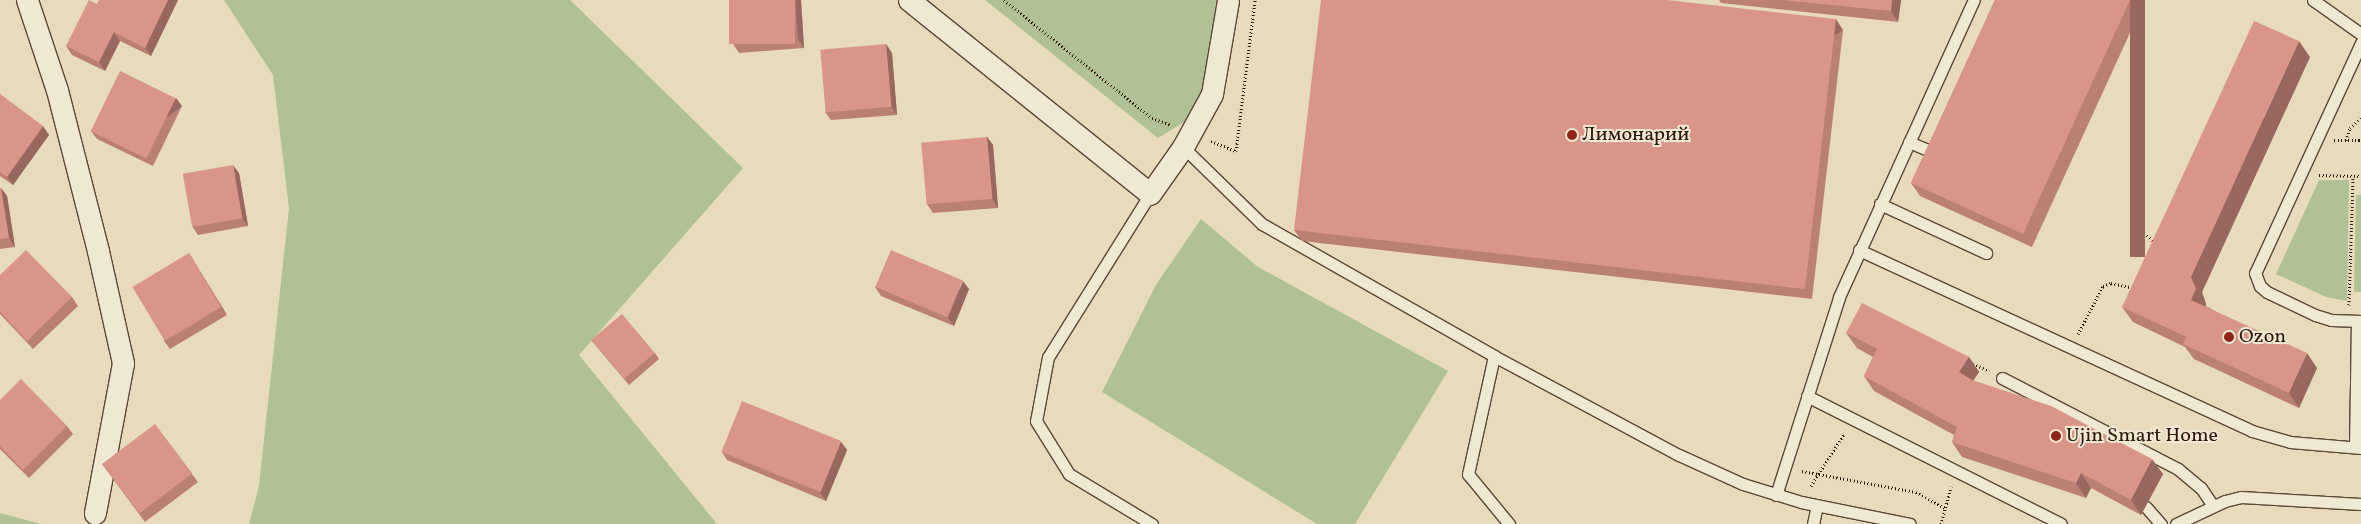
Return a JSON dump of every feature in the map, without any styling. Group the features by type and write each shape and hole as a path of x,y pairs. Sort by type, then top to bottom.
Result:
{"street":[{"path":"27,0 57,90 98,251 123,363 95,513"},
{"path":"908,0 1150,194 1187,140 1212,94 1228,0"}],"lane":[{"path":"1776,495 1833,315 1859,250 1974,0"},
{"path":"2313,0 2361,34"},
{"path":"1859,250 2262,434 2290,442 2358,447 2356,321 2331,320 2315,315 2266,292 2256,280 2256,267 2361,43"},
{"path":"1187,140 1262,224 1494,356 1679,455 1776,495 1801,502 1910,524"},
{"path":"1909,142 1939,155"},
{"path":"1150,194 1048,357 1036,422 1069,474 1152,524"},
{"path":"1880,204 1986,253"},
{"path":"1494,356 1468,474 1509,524"},
{"path":"2002,378 2178,469 2195,482 2213,506"},
{"path":"1807,396 2061,524"},
{"path":"2176,524 2213,506 2250,496 2361,504"},
{"path":"1813,524 1818,505"},
{"path":"2146,507 2161,524"}],"path":[{"path":"1004,0 1152,118 1187,140 1236,151 1255,0"},
{"path":"2346,140 2350,128 2361,118"},
{"path":"2298,175 2361,176"},
{"path":"2352,176 2356,321"},
{"path":"2133,206 2138,227 2154,241 2157,250"},
{"path":"2072,348 2100,288 2111,283 2131,289 2140,285"},
{"path":"1961,358 2002,378"},
{"path":"1801,502 1853,419"},
{"path":"1784,468 1916,492 1945,508"},
{"path":"1941,524 1956,471"}],"green space":[{"path":"224,0 570,0 743,168 579,355 717,524 249,524 259,486 289,208 273,75"},
{"path":"985,0 1218,0 1199,113 1158,138"},
{"path":"2319,180 2349,180 2347,301 2326,297 2276,274"},
{"path":"2356,195 2361,195 2361,292 2354,292"},
{"path":"1201,219 1258,267 1448,371 1355,524 1317,524 1102,392 1156,285"},
{"path":"0,513 41,524 0,524"}],"building":[{"path":"89,0 97,4 99,0 168,0 145,48 114,32 99,62 66,46"},
{"path":"729,0 795,0 795,44 729,44"},
{"name":"Лимонарий","path":"1321,0 1667,0 1836,19 1805,289 1294,230"},
{"path":"1782,0 1892,0 1891,11"},
{"path":"1995,0 2130,0 2023,234 1911,183"},
{"path":"2254,21 2299,41 2191,277 2196,289 2191,300 2307,353 2289,393 2183,344 2187,337 2122,307"},
{"path":"886,44 891,107 826,113 820,50"},
{"path":"120,71 176,98 146,158 91,131"},
{"path":"0,94 43,126 7,177 0,172"},
{"path":"987,137 992,199 927,205 921,143"},
{"path":"233,165 242,218 192,227 183,174"},
{"path":"0,188 9,238 0,239"},
{"path":"26,250 72,297 27,341 0,312 0,275"},
{"path":"891,250 963,280 947,317 875,287"},
{"path":"189,253 221,307 165,341 132,287"},
{"path":"1862,303 1969,357 1959,372 1972,380 2051,406 2152,459 2131,500 2081,473 2076,483 1952,442 1957,427 1864,376 1877,349 1846,333"},
{"path":"622,314 655,353 624,379 591,340"},
{"path":"21,379 67,426 23,470 0,446 0,400"},
{"path":"742,401 841,441 821,492 721,452"},
{"path":"155,424 192,474 140,513 102,464"}],"place":[{"name":"Лимонарий","path":"1572,135"},
{"name":"Ozon","path":"2229,337"},
{"name":"Ujin Smart Home","path":"2056,436"}]}
